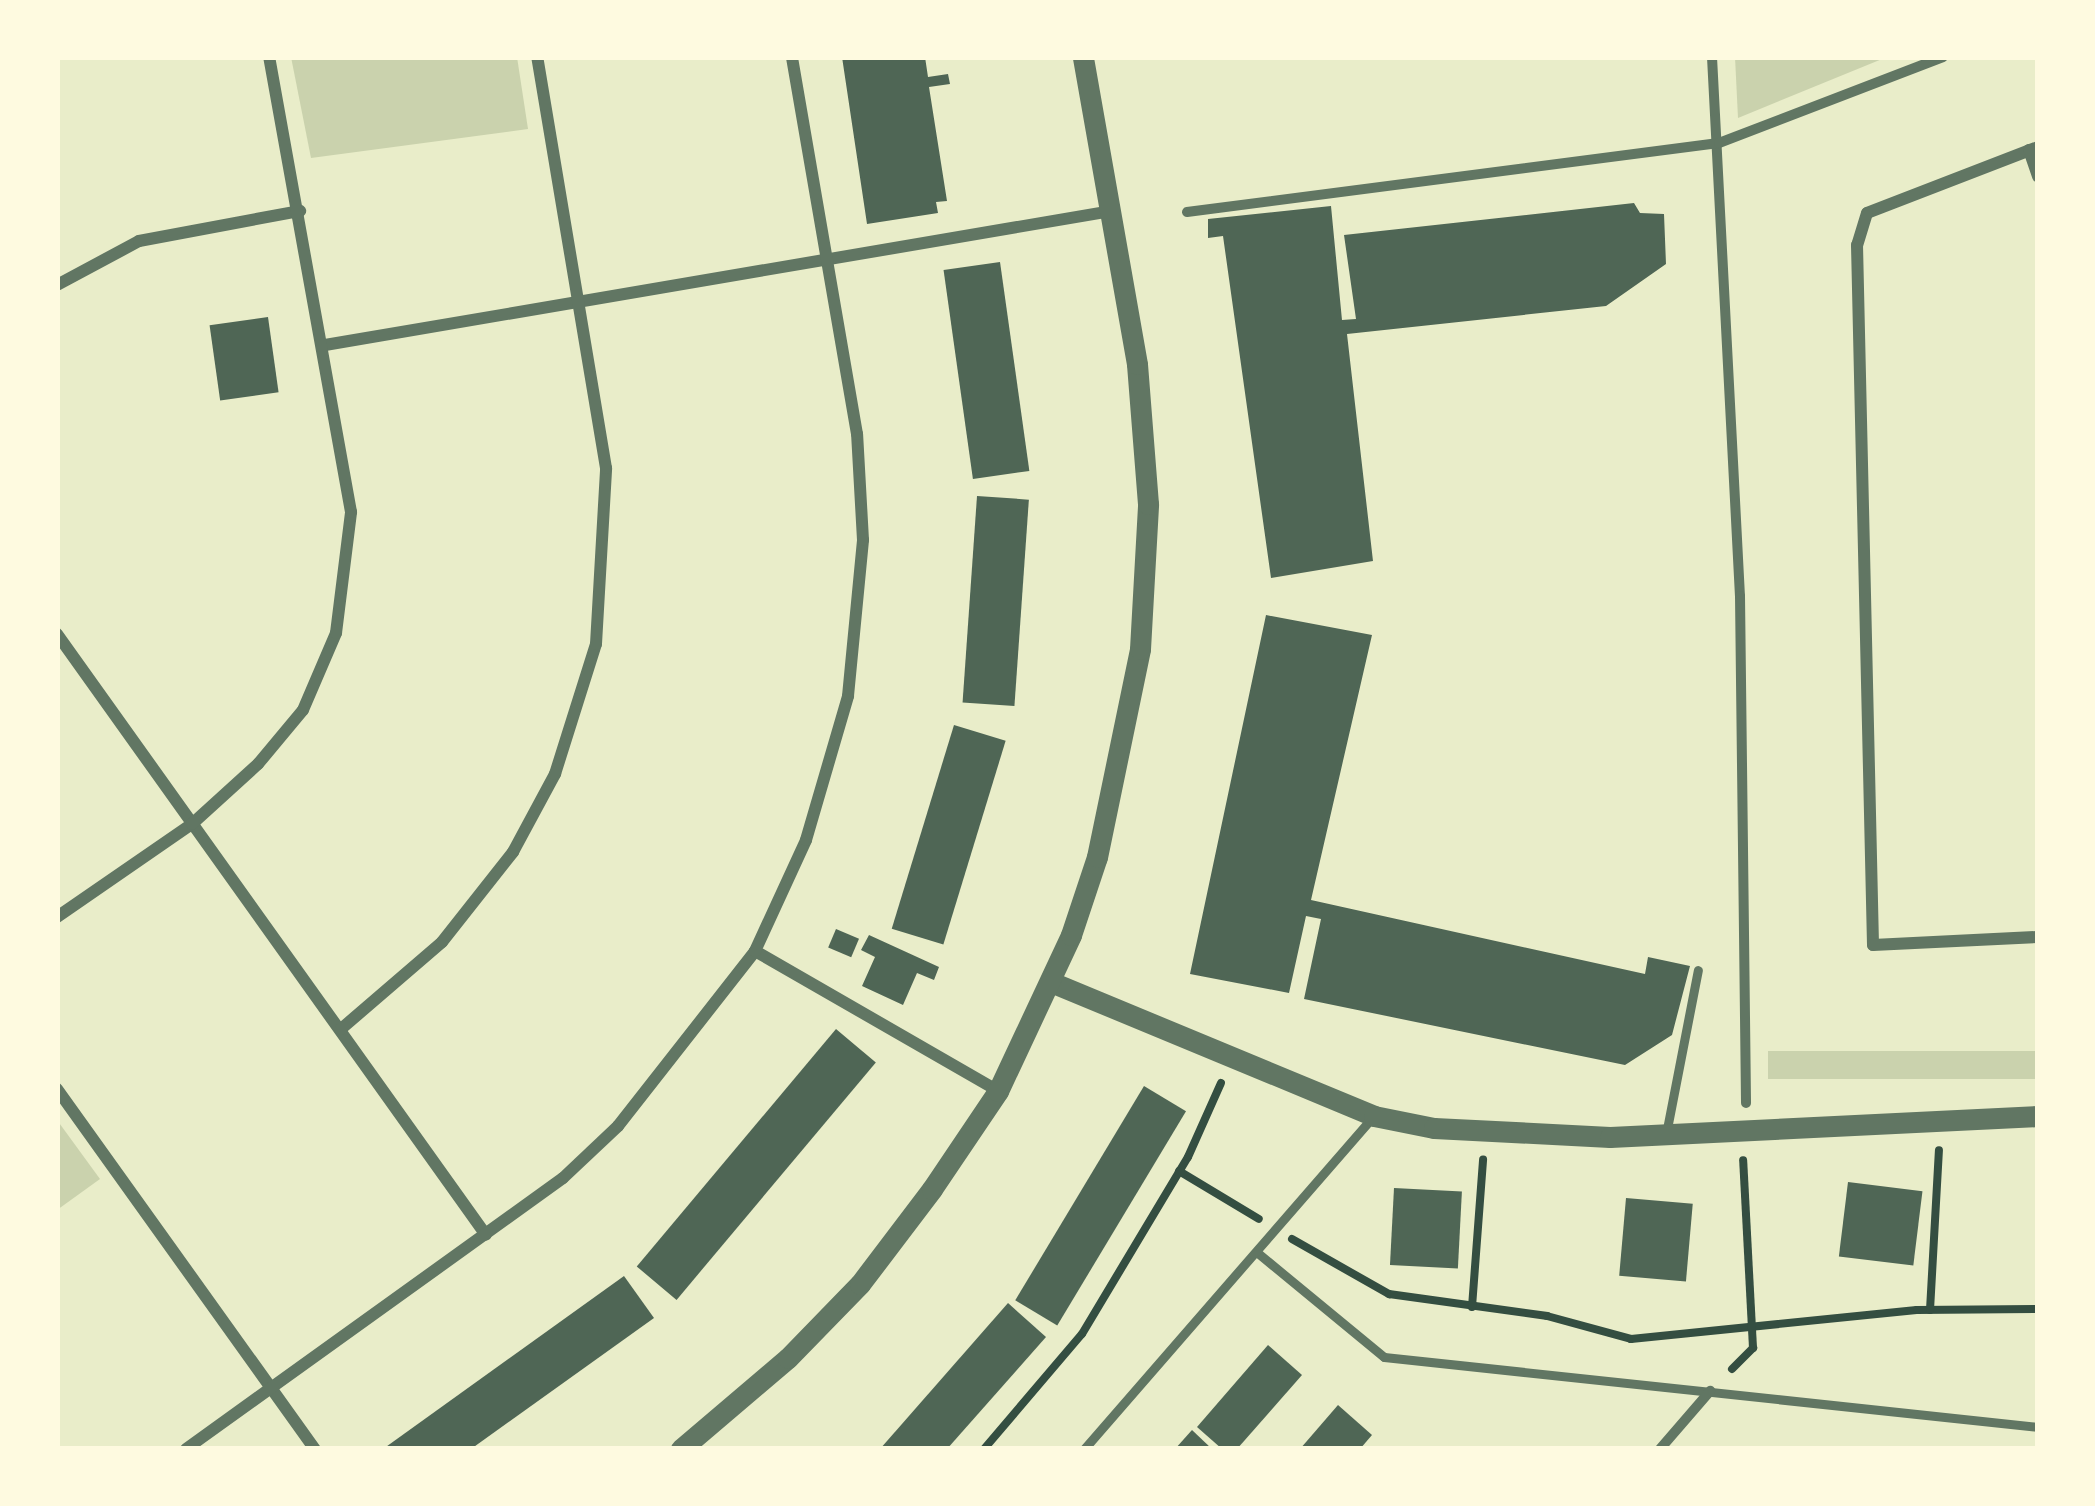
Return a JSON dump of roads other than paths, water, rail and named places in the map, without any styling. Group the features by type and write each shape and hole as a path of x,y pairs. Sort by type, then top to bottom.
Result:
{"street":[{"path":"57,917 192,824 303,710 336,633 351,512 325,345 269,57"},
{"path":"340,1029 442,943 513,852 576,718 596,644 608,524 537,57"},
{"path":"186,1449 486,1235 618,1126 755,951 813,818 848,696 863,540 857,434 792,57"},
{"path":"682,1449 860,1284 998,1091 1051,982 1097,857 1141,650 1148,504 1137,364 1083,57"},
{"path":"1712,57 1720,142 1722,352 1740,596 1746,1103"},
{"path":"1187,212 1720,142 1943,57"},
{"path":"2038,176 2033,148 1867,213 1857,245 1873,945 2038,938"},
{"path":"57,285 139,241 300,211"},
{"path":"325,345 1111,211"},
{"path":"57,634 486,1235"},
{"path":"755,951 998,1091"},
{"path":"1051,982 1374,1116 1484,1133 1666,1134 2038,1116"},
{"path":"57,1088 315,1449"},
{"path":"1660,1449 1709,1391"}],"lane":[{"path":"1666,1134 1698,970"},
{"path":"1084,1449 1259,1254 1374,1116"},
{"path":"1259,1254 1384,1357 2038,1426"}]}
